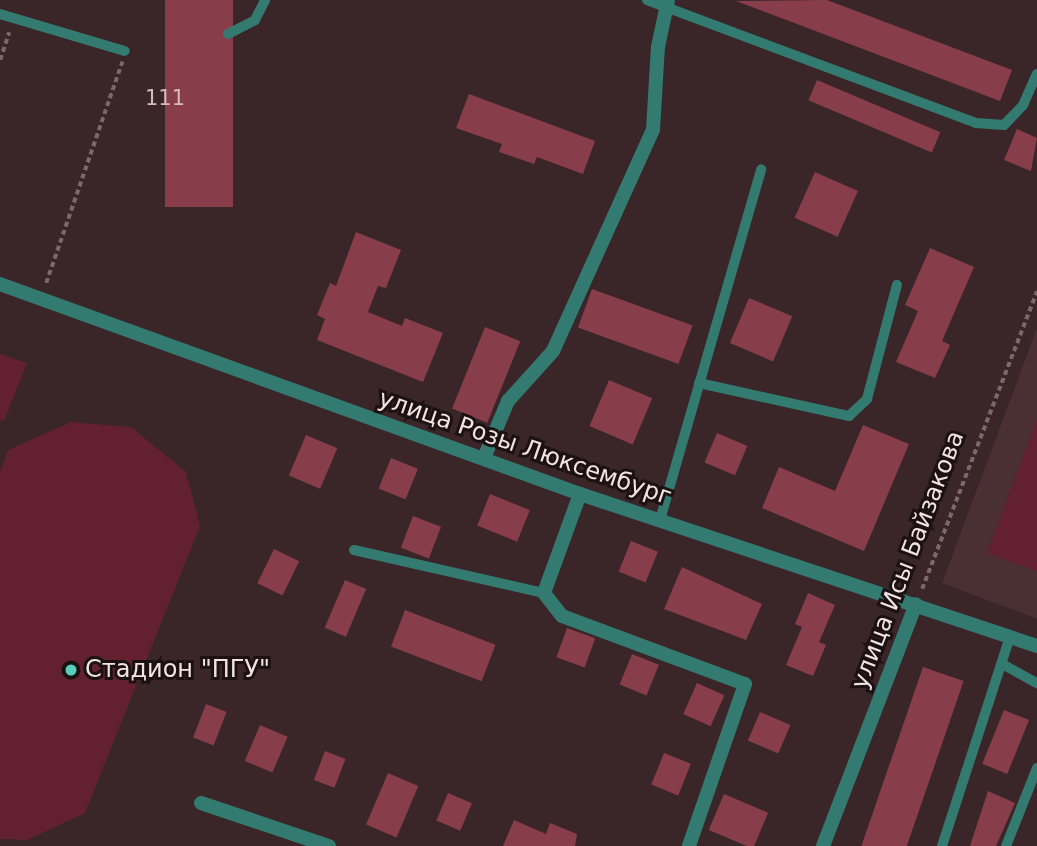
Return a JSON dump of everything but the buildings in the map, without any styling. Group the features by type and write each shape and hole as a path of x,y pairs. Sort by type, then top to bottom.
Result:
{"street":[{"path":"484,458 508,401 554,351 653,130 666,3"},
{"name":"улица Розы Люксембург","path":"0,284 580,494 1037,646"},
{"path":"580,494 544,593 562,615 745,684 690,846"},
{"name":"улица Исы Байзакова","path":"823,846 916,604"},
{"path":"201,803 329,846"}],"lane":[{"path":"229,34 255,20 265,0"},
{"path":"646,0 666,3 976,123 1004,125 1023,106 1037,74"},
{"path":"0,14 125,51"},
{"path":"660,520 761,169"},
{"path":"699,383 849,416 867,399 897,285"},
{"path":"354,550 544,593"},
{"path":"942,846 1004,666 1010,637"},
{"path":"1004,666 1037,683"},
{"path":"1006,846 1037,768"}],"path":[{"path":"0,60 13,18"},
{"path":"41,298 125,51"},
{"name":"улица Исы Байзакова","path":"916,604 1037,291"}],"shaded area":[{"path":"1037,328 1037,619 942,583"},
{"path":"0,354 27,363 4,421 0,419"},
{"path":"1037,419 1037,571 987,553"},
{"name":"Стадион \"ПГУ\"","path":"71,422 131,427 186,472 200,526 85,813 27,840 0,839 0,472 8,450"}],"place":[{"name":"Стадион \"ПГУ\"","path":"71,670"}]}
